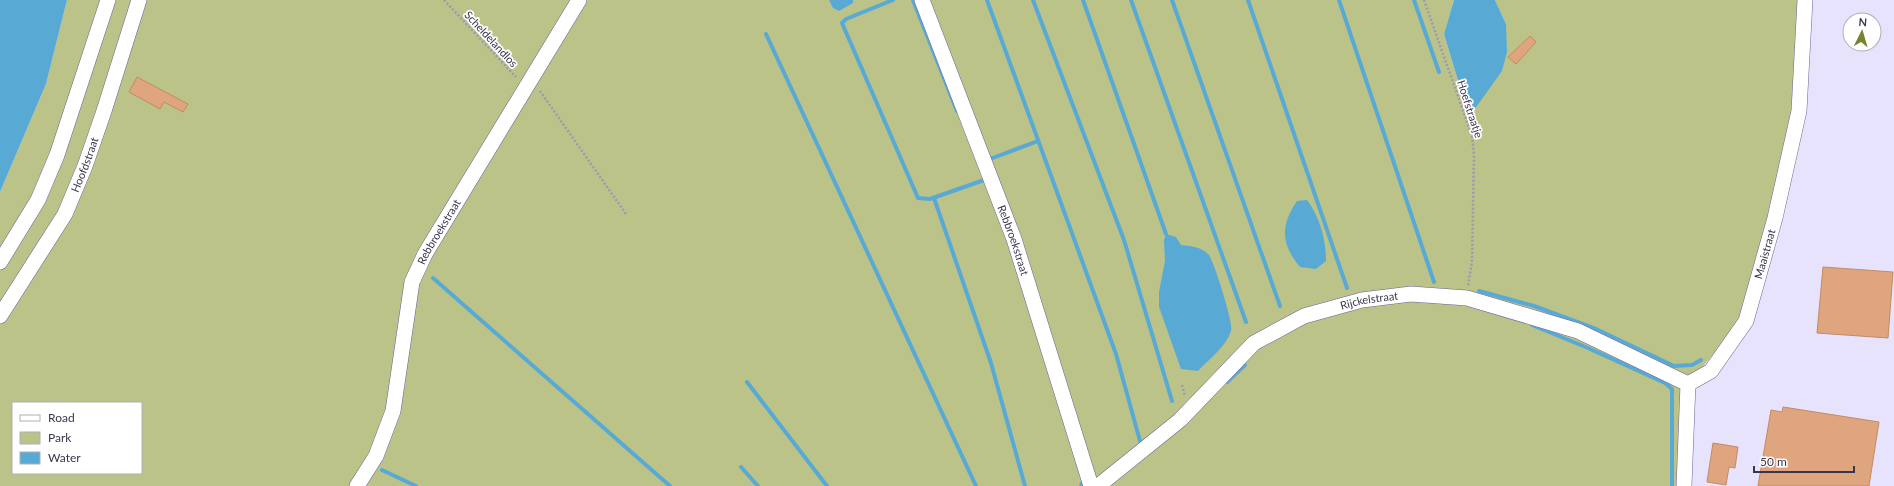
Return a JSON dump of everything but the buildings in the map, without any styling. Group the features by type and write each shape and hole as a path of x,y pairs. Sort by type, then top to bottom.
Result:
{"street":[{"path":"0,262 38,200 57,155 108,0"},
{"name":"Hoofdstraat","path":"0,316 65,214 85,166 139,0"},
{"name":"Rebbroekstraat","path":"358,486 376,456 393,411 412,282 425,254 579,0"},
{"name":"Rebbroekstraat","path":"922,0 1014,239 1091,486"},
{"name":"Maaistraat","path":"1688,384 1711,370 1746,321 1775,218 1799,111 1805,0"},
{"name":"Rijckelstraat","path":"1098,486 1180,420 1254,343 1304,316 1362,300 1411,294 1466,298 1578,332 1688,384"},
{"path":"1684,486 1688,384"}],"path":[{"name":"Scheldelandlos","path":"444,0 512,73 530,83 626,214"},
{"name":"Hoefstraatje","path":"1424,0 1472,136 1474,155 1472,261 1466,298"}],"green space":[{"path":"67,0 1454,0 1444,34 1469,117 1506,24 1495,0 1805,0 1799,111 1739,318 1727,338 1688,384 1684,486 0,486 0,192 46,84"}],"water":[{"path":"0,0 67,0 46,84 0,192"},
{"path":"829,0 853,0 853,3 839,11 833,8"},
{"path":"1454,0 1495,0 1506,24 1507,52 1502,71 1469,117 1444,34"},
{"path":"1307,200 1319,221 1325,245 1326,261 1316,269 1300,267 1286,243 1285,227 1291,210 1297,201"},
{"path":"1166,234 1176,237 1181,245 1192,246 1206,252 1209,255 1219,280 1230,317 1231,331 1229,337 1221,348 1198,371 1181,369 1159,307 1159,292 1165,261 1164,240"}],"waterway":[{"path":"893,0 846,19 842,23 918,198 930,199 984,180"},
{"path":"913,0 957,111"},
{"path":"987,0 1116,354 1140,441"},
{"path":"1033,0 1124,240 1172,401"},
{"path":"1083,0 1166,234"},
{"path":"1131,0 1246,322"},
{"path":"1172,0 1280,306"},
{"path":"1248,0 1347,288"},
{"path":"1339,0 1434,282"},
{"path":"1414,0 1439,72"},
{"path":"766,34 976,486"},
{"path":"990,159 1038,141"},
{"path":"934,198 991,363 1025,486"},
{"path":"433,278 670,486"},
{"path":"1479,291 1534,306 1596,329 1674,366 1692,365 1701,360"},
{"path":"1532,325 1588,348 1665,383 1672,389 1672,486"},
{"path":"1227,382 1245,365"},
{"path":"747,382 827,486"},
{"path":"741,467 758,486"},
{"path":"382,470 416,486"},
{"path":"1081,486 1084,479"}]}
